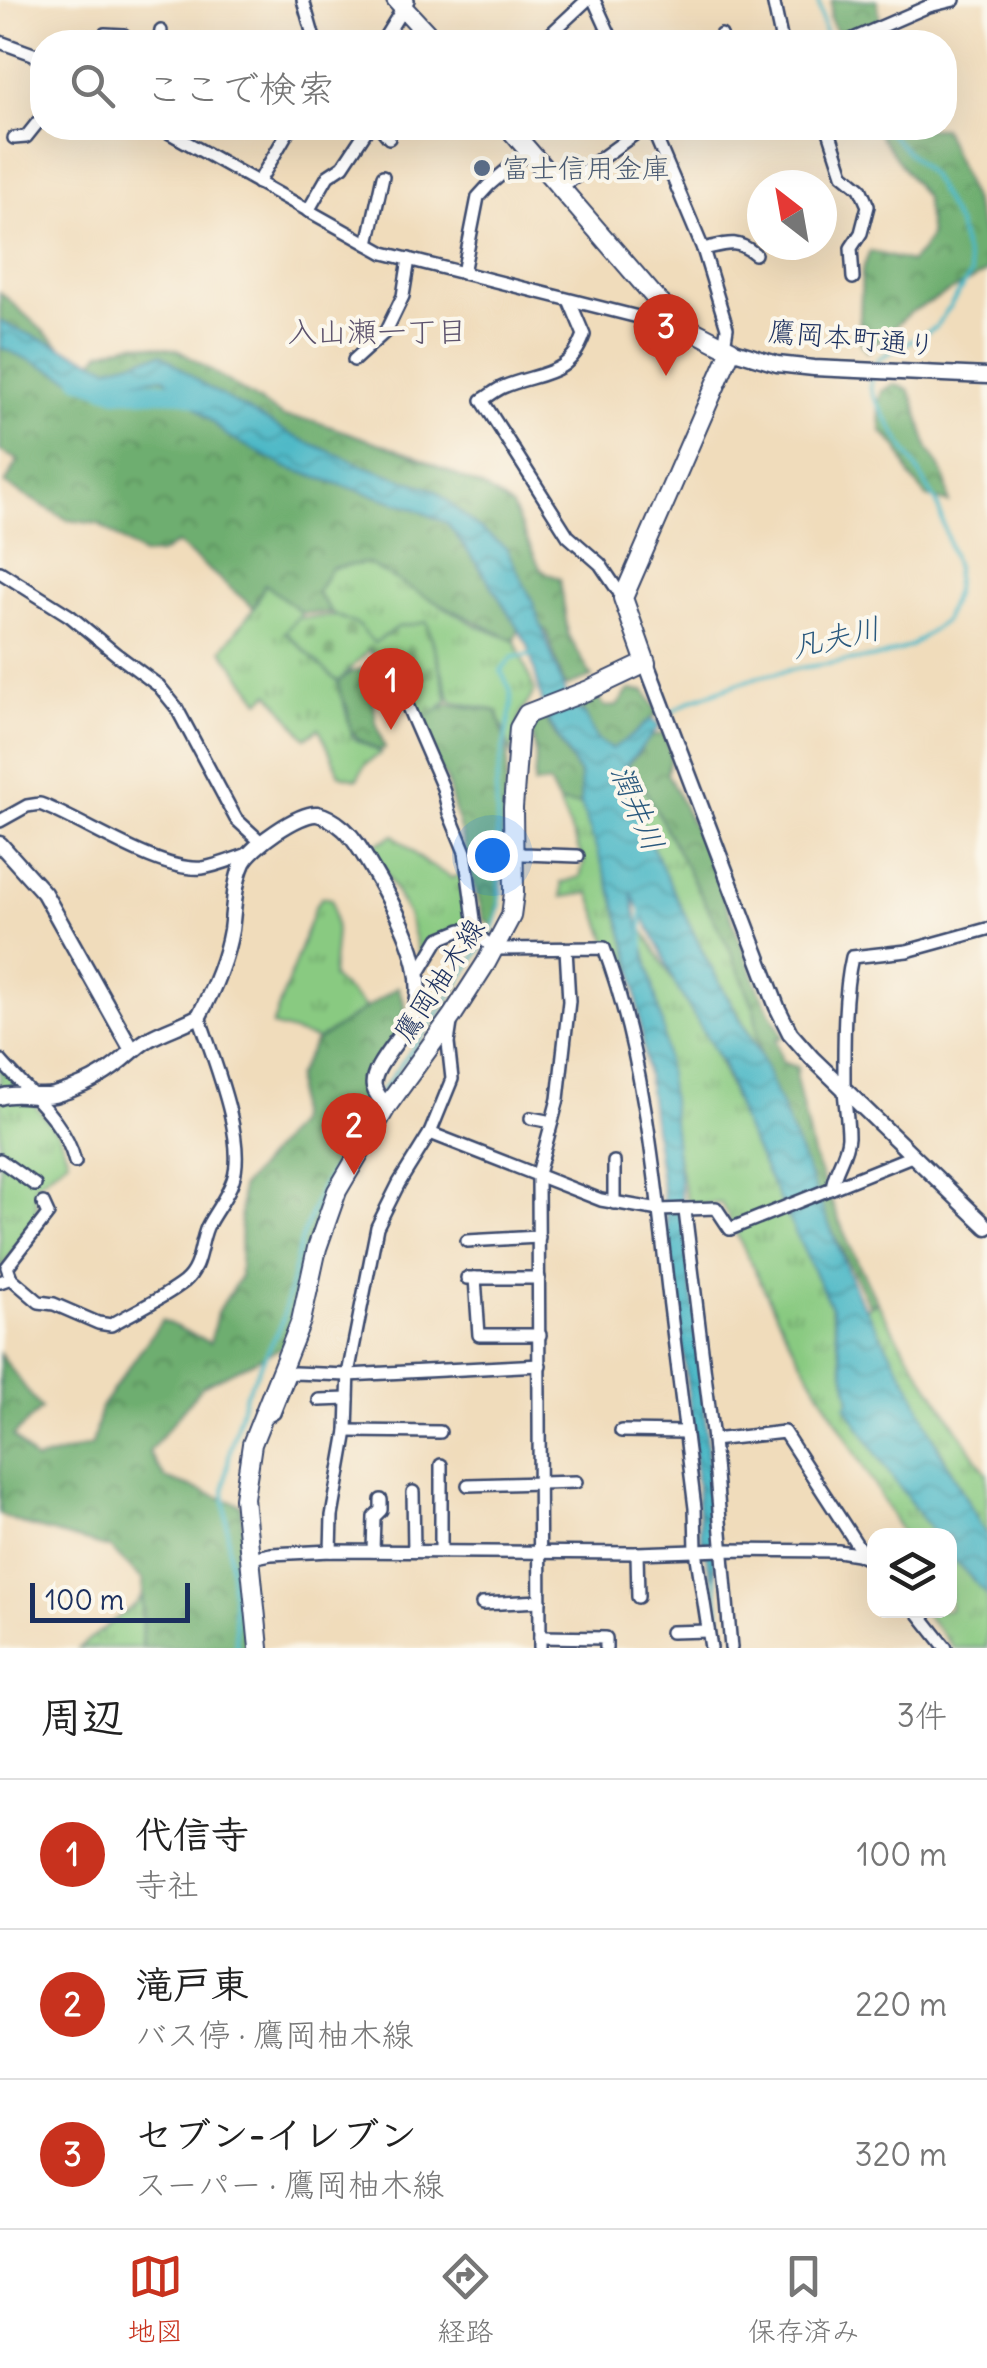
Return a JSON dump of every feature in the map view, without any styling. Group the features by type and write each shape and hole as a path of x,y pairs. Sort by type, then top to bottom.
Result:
{"main road":[{"path":"403,3 425,30"},
{"name":"鷹岡本町通り","path":"519,140 658,301 677,319 727,349"},
{"path":"646,663 622,598 727,349"},
{"name":"鷹岡柚木線","path":"259,1648 244,1498 252,1444 302,1321 318,1248 337,1191 386,1106 496,948 511,916 519,728 527,714 646,663"}],"street":[{"path":"303,0 312,30"},
{"path":"556,30 591,0 607,30"},
{"path":"774,0 780,30"},
{"path":"874,30 928,6 954,0"},
{"path":"388,30 403,3"},
{"path":"0,42 30,53"},
{"path":"14,138 26,137 30,132"},
{"path":"182,140 384,254 650,320 677,319"},
{"path":"258,182 283,140"},
{"path":"308,211 328,176 343,166 360,140"},
{"path":"560,188 626,140"},
{"path":"657,140 704,249 727,328 727,349"},
{"path":"832,140 842,174 860,188 868,206 861,233 851,248 853,278"},
{"path":"464,273 478,197 529,151"},
{"path":"368,244 383,176"},
{"path":"704,249 730,242 747,247"},
{"path":"354,360 386,331 404,296 409,260"},
{"path":"570,302 584,334 566,364 548,374 502,387 482,400 568,536 600,564 622,598"},
{"name":"鷹岡本町通り","path":"727,349 777,364 987,376"},
{"path":"0,572 70,616 159,686 176,707 236,818 262,842"},
{"path":"646,663 777,1007 790,1032 844,1090 987,1227"},
{"path":"404,698 465,852 476,934"},
{"path":"0,821 27,806 40,804 136,850 170,863 200,868 248,854 307,815 329,818 341,826 354,838 396,912 408,938 417,976 416,1010 373,1082 386,1106"},
{"path":"0,844 44,893 132,1050"},
{"path":"514,851 578,856"},
{"path":"43,1202 48,1214 7,1267 6,1280 39,1302 111,1325 184,1282 196,1269 206,1230 234,1180 236,1157 228,1104 199,1016 224,958 239,876 248,854"},
{"path":"832,1188 833,1177 846,1154 848,1134 844,1090 852,957 907,952 987,929"},
{"path":"417,976 439,939 461,930 476,934 496,948 604,948 619,989 647,1127 710,1648"},
{"path":"566,949 569,1002 558,1099 538,1174 540,1642 606,1638 606,1648"},
{"path":"0,1097 54,1095 100,1076 152,1037 199,1016"},
{"path":"331,1551 332,1516 346,1431 348,1375 378,1227 430,1133 452,1079 448,1043 452,1016"},
{"path":"0,1060 64,1134 75,1162"},
{"path":"531,1118 552,1122"},
{"path":"430,1133 602,1200 659,1210 716,1208 730,1229 912,1156"},
{"path":"0,1160 35,1186"},
{"path":"614,1162 614,1202"},
{"path":"685,1211 731,1648"},
{"path":"467,1241 539,1237"},
{"path":"540,1278 471,1278 480,1335 540,1335"},
{"path":"262,1418 274,1413 294,1372 348,1375 540,1366"},
{"path":"320,1400 348,1399"},
{"path":"621,1430 686,1432"},
{"path":"346,1431 440,1432"},
{"path":"712,1440 784,1432 867,1556"},
{"path":"441,1465 441,1552"},
{"path":"468,1485 576,1482"},
{"path":"413,1492 414,1552"},
{"path":"373,1552 374,1517 381,1510 381,1500"},
{"path":"251,1558 331,1551 838,1551 867,1559"},
{"path":"637,1554 638,1596"},
{"path":"482,1604 540,1601"},
{"path":"922,1618 946,1648"},
{"path":"672,1632 708,1631"}],"green space":[{"path":"832,0 877,0 880,20 857,30 835,30 830,18"},
{"path":"883,140 948,140 978,216 987,272 911,312 867,352 859,339 862,271 870,251 910,262 921,251 930,236 925,198"},
{"path":"0,292 86,370 101,352 135,343 178,350 284,417 314,421 413,455 486,489 512,507 541,570 560,579 568,634 592,677 565,687 546,630 520,622 515,641 367,563 331,568 317,592 332,613 302,613 265,584 254,608 177,543 160,554 143,555 99,524 68,520 5,484 18,460 0,451"},
{"path":"894,384 909,390 928,449 946,481 949,503 927,497 910,476 898,448 882,432 878,404 882,391"},
{"path":"367,563 476,625 515,641 535,691 520,715 512,755 497,711 451,701 427,622 394,630 374,643 332,613 317,592 331,568"},
{"path":"265,583 302,613 285,632 338,682 353,738 381,753 365,765 357,779 340,775 319,728 306,738 270,693 260,701 222,650 254,608"},
{"path":"337,616 358,625 374,643 398,627 427,622 448,700 419,720 405,691 400,693 369,650 338,682 285,632 297,618"},
{"path":"365,669 379,676 372,691 385,749 378,750 358,739 350,729 347,707 341,697 338,682 351,672"},
{"path":"629,690 645,691 658,713 611,749 598,742 578,702 595,692 605,707 617,706"},
{"path":"449,704 497,711 508,753 500,900 494,926 484,920 446,778 438,768 419,720"},
{"path":"542,714 580,775 581,805 559,803 549,783 534,785 536,754 530,722"},
{"path":"664,733 671,753 667,773 706,852 759,989 783,1037 776,1039 782,1062 798,1067 796,1078 813,1155 877,1302 869,1305 801,1169 761,1057 754,1007 730,950 641,782 626,765 640,752 644,739"},
{"path":"626,765 641,782 729,946 754,1007 760,1052 708,962 641,824"},
{"path":"559,803 581,805 609,882 633,970 619,973 590,893 562,897 561,883 580,877 584,862"},
{"path":"394,835 424,862 452,878 468,871 476,929 451,929 421,962 408,915 372,846"},
{"path":"322,897 332,899 336,931 332,977 366,1008 319,1040 272,1026"},
{"path":"632,911 709,1036 747,1131 830,1305 850,1400 932,1528 899,1528 788,1337 721,1203 688,1205"},
{"path":"398,987 406,1007 336,1182 287,1345 202,1386 149,1452 165,1478 241,1505 253,1648 142,1648 143,1580 110,1548 0,1515 0,1354 41,1409 13,1436 35,1461 92,1445 101,1407 162,1320 210,1343 217,1313 240,1277 241,1188 296,1123 296,1077 315,1042"},
{"path":"0,1063 59,1134 68,1159 35,1185 37,1216 0,1270"},
{"path":"877,1302 987,1474 987,1537 865,1309"},
{"path":"957,1561 987,1589 987,1648 954,1648 929,1618 957,1618"},
{"path":"142,1596 141,1648 78,1648 136,1604"}],"water":[{"path":"0,321 109,367 161,354 205,386 295,437 435,490 506,548 532,600 569,704 585,714 596,739 611,749 651,719 660,726 626,765 639,819 706,959 761,1057 858,1296 912,1389 938,1448 987,1537 987,1595 957,1563 957,1528 930,1528 846,1406 850,1400 832,1309 743,1124 723,1064 675,984 631,892 663,1028 691,1289 700,1334 716,1581 711,1575 700,1533 682,1340 633,969 614,898 581,805 580,775 546,716 528,645 447,523 411,507 288,468 226,435 164,377 90,387 0,347"}],"waterway":[{"name":"凡夫川","path":"818,0 824,30"},
{"name":"凡夫川","path":"876,365 878,359 936,327 971,274 958,226 931,176 896,140"},
{"name":"凡夫川","path":"668,714 692,700 751,679 883,656 911,646 944,621 955,591 956,568 937,503 873,396 873,374"},
{"name":"潤井川","path":"81,377 117,390 184,392 204,399"},
{"path":"381,1092 441,1010 493,929 500,907 496,787 512,704 501,671 513,657 534,655"},
{"path":"641,907 643,947"},
{"path":"237,1648 224,1489 230,1450 245,1396 282,1323 300,1243 320,1190 375,1100"},
{"path":"715,1577 723,1648"}],"place":[{"name":"富士信用金庫","path":"482,168"},
{"name":"セブン-イレブン","path":"666,376"},
{"name":"代信寺","path":"391,730"},
{"name":"滝戸東","path":"354,1175"}],"district":[{"name":"入山瀬一丁目","path":"377,332"}]}
